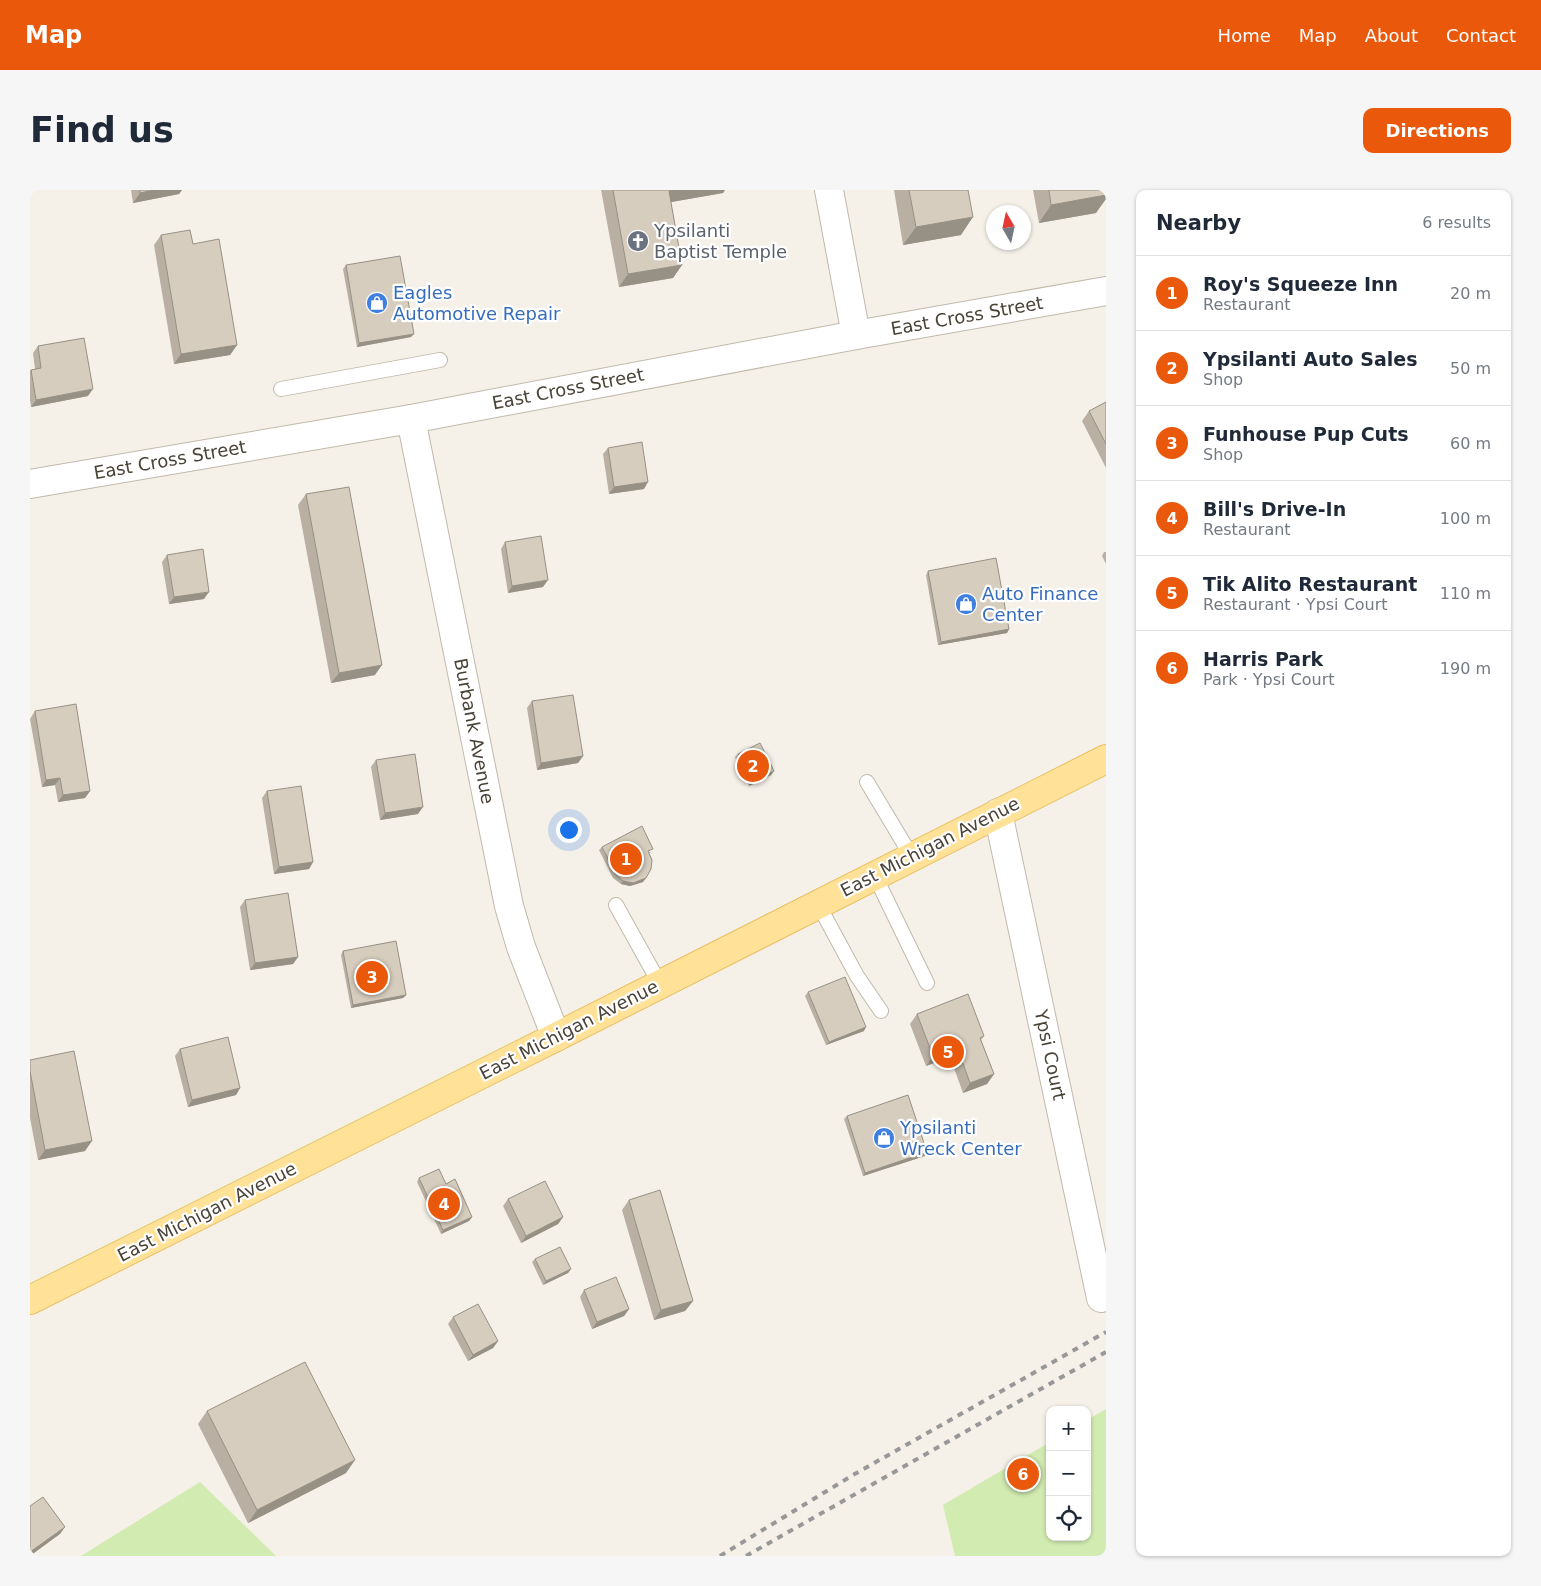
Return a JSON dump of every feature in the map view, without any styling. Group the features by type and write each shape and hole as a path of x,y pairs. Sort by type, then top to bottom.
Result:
{"main road":[{"name":"East Michigan Avenue","path":"30,1300 1106,759"}],"street":[{"path":"829,190 856,335"},
{"name":"East Cross Street","path":"30,484 411,419 856,335 1106,291"},
{"name":"Burbank Avenue","path":"411,419 509,906 521,947 556,1037"},
{"name":"Ypsi Court","path":"998,813 1102,1298"}],"lane":[{"path":"281,389 440,360"},
{"path":"867,782 912,857"},
{"path":"875,876 927,983"},
{"path":"818,904 857,976 881,1011"},
{"path":"616,905 660,984"}],"green space":[{"path":"1106,1409 1106,1556 955,1556 943,1505 1046,1444 1046,1541 1091,1541 1091,1418"},
{"path":"200,1482 276,1556 81,1556"}],"building":[{"path":"140,190 154,190 140,193"},
{"name":"Ypsilanti Baptist Temple","path":"613,190 675,190 669,191 682,265 628,274"},
{"path":"909,190 968,190 973,217 916,227"},
{"path":"1049,190 1106,190 1106,195 1051,205"},
{"path":"190,230 193,244 219,239 237,345 181,354 161,235"},
{"name":"Eagles Automotive Repair","path":"400,256 414,334 359,343 346,265"},
{"path":"84,338 93,389 36,400 31,370 41,368 38,346"},
{"path":"1106,402 1106,444 1089,411"},
{"path":"642,442 648,482 614,487 608,448"},
{"path":"349,487 382,665 339,673 306,494"},
{"path":"541,536 548,580 512,586 505,542"},
{"path":"203,549 209,592 174,597 167,555"},
{"name":"Auto Finance Center","path":"996,558 1009,629 941,642 928,571"},
{"path":"573,695 583,756 541,763 532,701"},
{"path":"76,704 90,791 63,795 60,778 46,780 35,711"},
{"path":"760,743 774,771 751,782 738,754"},
{"path":"415,754 423,807 385,813 376,760"},
{"path":"301,786 313,862 279,867 267,791"},
{"path":"642,826 653,849 648,851 652,860 651,869 646,878 633,883 623,881 616,875 602,847"},
{"path":"288,893 298,957 255,963 245,900"},
{"path":"396,941 406,995 353,1005 343,951"},
{"path":"845,977 866,1027 829,1042 808,992"},
{"path":"968,994 984,1036 980,1038 994,1074 970,1083 957,1047 933,1056 917,1014"},
{"path":"228,1037 240,1088 192,1100 180,1049"},
{"path":"74,1051 92,1141 45,1150 30,1071 30,1060"},
{"name":"Ypsilanti Wreck Center","path":"908,1095 927,1152 865,1173 847,1116"},
{"path":"439,1169 446,1184 455,1179 472,1217 443,1230 419,1178"},
{"path":"545,1181 563,1217 526,1236 508,1199"},
{"path":"660,1190 693,1301 661,1310 629,1200"},
{"path":"560,1247 571,1269 546,1281 535,1259"},
{"path":"616,1277 629,1309 597,1322 584,1290"},
{"path":"478,1304 498,1341 473,1355 453,1317"},
{"path":"305,1362 355,1460 257,1510 207,1411"},
{"path":"43,1497 65,1527 30,1552 30,1506"}],"railway":[{"path":"720,1556 853,1475 1106,1332"},
{"path":"746,1556 1106,1352"}],"place":[{"name":"Ypsilanti Baptist Temple","path":"638,241"},
{"name":"Eagles Automotive Repair","path":"377,303"},
{"name":"Auto Finance Center","path":"966,604"},
{"name":"Ypsilanti Auto Sales","path":"753,766"},
{"name":"Roy's Squeeze Inn","path":"626,859"},
{"name":"Funhouse Pup Cuts","path":"372,977"},
{"name":"Tik Alito Restaurant","path":"948,1052"},
{"name":"Ypsilanti Wreck Center","path":"884,1138"},
{"name":"Bill's Drive-In","path":"444,1204"},
{"name":"Harris Park","path":"1023,1474"}]}
